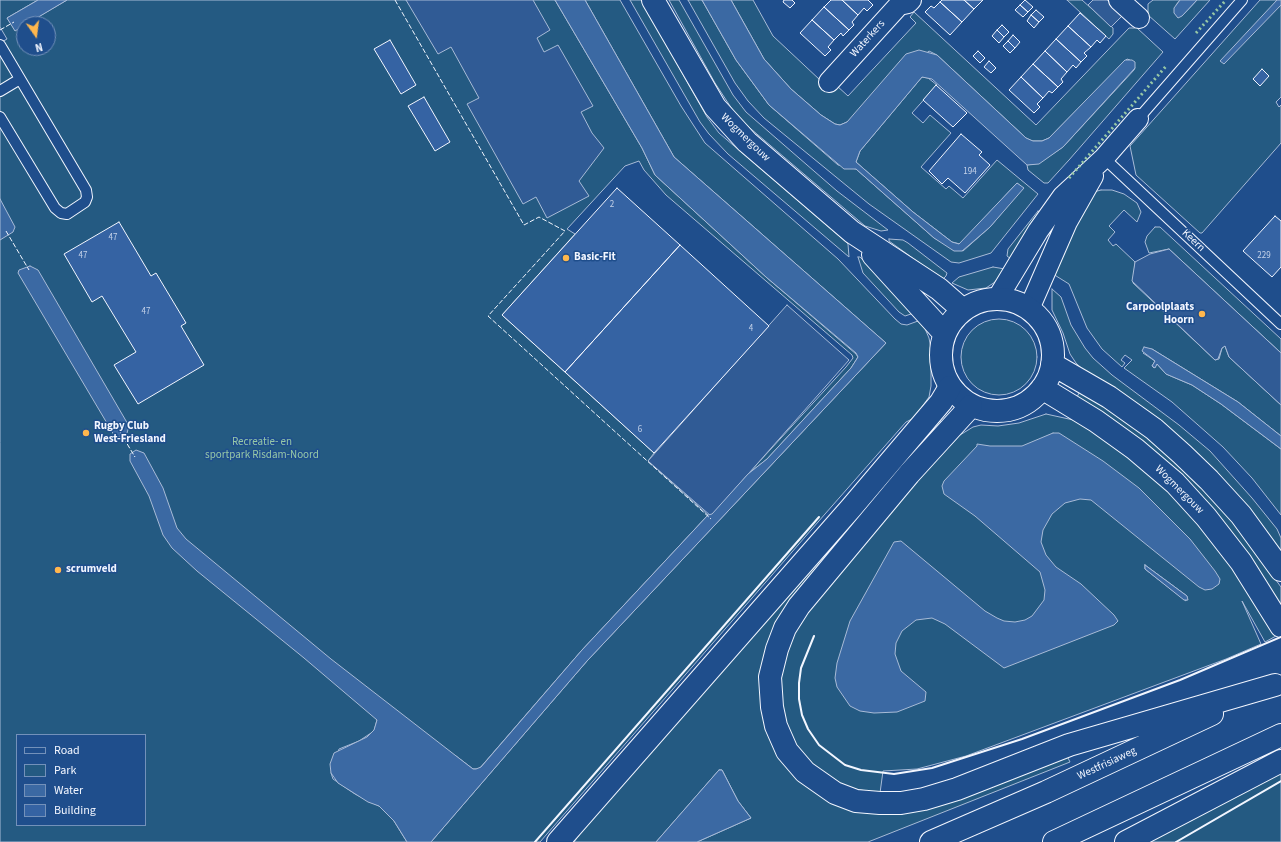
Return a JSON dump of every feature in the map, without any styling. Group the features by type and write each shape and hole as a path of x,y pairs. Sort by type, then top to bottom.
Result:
{"main road":[{"name":"Wogmergouw","path":"653,0 715,106 729,124 747,142 852,232 944,333"},
{"name":"Wogmergouw","path":"852,232 939,289 963,310"},
{"path":"997,299 1016,302 1029,309 1040,319 1052,344 1052,364 1048,377 1042,388 1024,404 1004,411 992,412 971,406 950,387 943,372 940,356 944,333 963,310 985,300 997,299"},
{"path":"1052,364 1109,397 1154,429 1182,454 1209,480 1241,515 1281,570"},
{"path":"558,842 856,502 942,402 950,387"},
{"name":"Wogmergouw","path":"1042,388 1096,421 1135,450 1174,483 1206,517 1241,562 1281,626"},
{"path":"971,406 904,480 799,606 785,628 777,648 770,677 772,707 776,726 787,750 805,772 835,793 856,801 880,804 908,802 957,789 1068,745 1278,684"},
{"name":"Westfrisiaweg","path":"931,842 1046,792 1278,684"},
{"path":"1054,842 1281,735"},
{"path":"1126,842 1281,761"}],"street":[{"name":"Waterkers","path":"829,82 899,5 908,3 911,0"},
{"path":"1119,0 1138,18"},
{"path":"997,299 1038,231 1063,196 1104,158 1138,119"},
{"path":"1029,309 1067,222 1104,158"}],"lane":[{"path":"1138,119 1242,0"},
{"path":"0,45 86,190 87,197 85,202 67,214 61,213 55,208 0,117"},
{"path":"0,91 20,80"},
{"name":"Keern","path":"1104,158 1281,324"}],"green space":[{"name":"Recreatie- en sportpark Risdam-Noord","path":"0,0 38,0 7,18 16,29 16,56 56,56 56,16 40,16 67,0 555,0 642,148 655,175 766,277 858,357 851,368 767,459 748,474 846,367 853,358 852,355 666,195 644,170 639,161 625,166 567,229 575,234 502,315 654,453 648,461 708,515 582,650 479,769 473,769 456,756 375,718 377,720 374,731 359,741 339,749 331,773 333,779 355,794 379,806 394,821 407,842 0,842 0,43 7,39 0,27"},
{"path":"585,0 620,0 681,106 705,143 838,259 901,324 907,325 918,321 923,324 929,338 931,349 931,386 929,397 914,418 906,422 540,842 431,842 587,661 886,343 674,157"},
{"path":"630,0 641,0 707,117 719,133 846,242 848,244 849,257 728,154 709,134 700,122"},
{"path":"669,0 679,0 733,95 746,112 837,191 888,230 881,231 865,226 744,123 734,112 715,83"},
{"path":"688,0 702,0 736,60 769,105 838,165 856,169 934,238 963,251 990,227 1023,188 1017,183 960,244 952,242 913,212 856,162 860,151 922,77 928,78 937,85 912,113 923,123 930,115 951,133 921,167 946,189 949,186 963,198 997,160 1038,194 991,253 959,263 951,262 869,204 764,118 748,101 735,83"},
{"path":"731,0 753,0 773,36 820,80 836,85 848,96 916,23 910,17 914,12 1036,125 1129,28 1137,28 1163,52 1069,160 1048,183 1044,183 1028,170 1027,165 1039,163 1063,147 1134,70 1135,68 1130,60 1127,59 1049,138 1042,141 1032,141 1026,138 937,55 929,51 847,122 840,125 835,124 821,115 791,89 764,59"},
{"path":"1067,0 1082,0 1113,28 1113,34 1109,39"},
{"path":"1153,0 1180,0 1176,5 1182,16 1197,0 1210,0 1175,39 1148,15 1148,4"},
{"path":"1260,0 1281,0 1281,97 1276,102 1279,107 1281,105 1281,143 1202,233 1200,233 1136,175 1130,146"},
{"path":"1101,190 1112,190 1124,194 1137,203 1141,212 1137,222 1124,210 1109,226 1115,232 1108,240 1113,246 1116,244 1135,262 1133,283 1215,360 1219,359 1222,348 1225,346 1229,357 1281,405 1281,436 1238,402 1152,349 1143,353 1155,361 1152,366 1154,368 1157,364 1166,374 1192,385 1221,404 1281,449 1281,515 1252,478 1223,447 1172,402 1124,368 1132,360 1125,355 1121,360 1125,363 1122,367 1102,349 1087,328 1069,284 1053,274 1090,193"},
{"path":"1038,211 1041,213 1011,259 1007,256 1008,249"},
{"path":"1155,227 1160,227 1281,339 1281,353 1169,249 1149,253 1145,242 1147,236"},
{"path":"889,239 903,240 908,243 947,273 946,276 943,279 939,277 889,241"},
{"path":"858,257 860,257 914,313 905,316 899,312 863,273"},
{"path":"993,267 1005,269 995,282 986,288 968,290 952,283 959,277"},
{"path":"1052,289 1061,297 1071,325 1093,358 1112,375 1179,425 1210,451 1252,498 1277,529 1281,538 1281,560 1076,363 1070,354 1063,333 1052,310"},
{"path":"999,319 1013,322 1026,330 1034,343 1037,357 1034,371 1026,384 1013,392 999,395 985,392 972,384 964,371 961,357 964,343 972,330 985,322"},
{"path":"1081,389 1121,414 1209,489 1281,587 1281,614 1253,568 1075,401"},
{"path":"1046,414 1078,421 1093,429 1168,488 1254,592 1276,636 1265,642 1242,601 1261,644 1226,659 966,756 917,769 883,771 880,793 854,789 841,784 818,771 798,750 780,709 780,673 796,628 869,532 960,435 973,427 981,425 998,426 1019,423","holes":["1145,565 1187,596 1186,601 1145,569"]},
{"path":"937,418 945,425 809,583 763,712 852,807 1066,754 1070,762 868,842 697,842 751,818 738,801 722,770 719,770 656,842 574,842 591,819"},
{"path":"1281,773 1281,842 1143,842"}],"shaded area":[{"path":"406,0 533,0 550,30 537,38 544,52 558,45 593,106 581,112 592,133 604,148 579,181 589,196 547,218 536,197 523,204 467,104 479,98 451,47 438,54"},
{"path":"1093,0 1107,0 1123,15 1111,27 1088,5"},
{"name":"Carpoolplaats Hoorn","path":"1169,249 1281,353 1281,405 1229,357 1225,346 1222,348 1218,359 1215,360 1132,281 1135,262 1150,254"},
{"path":"787,305 849,360 711,516 648,461"}],"water":[{"path":"38,0 67,0 40,16 16,16 15,31 7,18"},
{"path":"555,0 585,0 674,157 886,343 587,661 431,842 407,842 394,821 379,806 368,802 338,783 331,773 330,764 334,753 367,737 374,730 377,720 304,658 197,571 172,548 163,535 149,496 130,461 130,454 136,450 144,453 163,488 177,528 186,539 331,659 473,769 476,769 481,767 582,650 708,515 712,514 748,474 767,459 851,368 858,357 856,353 766,277 655,175 642,148"},
{"path":"702,0 731,0 764,59 791,89 821,115 835,124 840,125 847,122 906,54 919,50 937,55 1026,138 1033,141 1042,141 1049,138 1125,60 1132,60 1135,62 1135,68 1063,147 1039,164 1027,165 932,79 922,77 860,151 856,162 913,212 952,242 959,244 1017,183 1024,188 990,227 962,251 954,251 934,238 856,169 844,169 769,105 736,60"},
{"path":"1180,0 1197,0 1182,16 1178,18 1174,13 1174,8"},
{"path":"1277,0 1281,0 1281,5 1224,64 1220,61"},
{"path":"0,199 15,227 13,232 0,240"},
{"path":"30,266 38,270 129,426 127,433 120,437 114,435 18,273 19,270"},
{"path":"1144,347 1152,349 1238,402 1281,436 1281,449 1221,404 1192,385 1166,374 1157,364 1155,368 1152,366 1155,361 1142,351"},
{"path":"1053,433 1059,433 1103,461 1139,488 1190,539 1215,571 1220,579 1219,584 1212,589 1205,590 1199,587 1091,500 1080,499 1065,503 1052,514 1043,530 1041,542 1046,555 1056,567 1081,584 1114,615 1118,621 1114,625 1004,668 945,624 932,618 916,620 902,631 896,643 895,654 901,671 926,692 925,701 897,712 874,713 860,711 850,706 837,687 835,678 837,663 850,621 894,542 901,541 985,611 1004,621 1015,622 1025,620 1032,616 1044,600 1045,590 1040,572 975,516 944,494 942,486 944,481 977,446 977,444 990,446 1022,446"},
{"path":"1145,565 1187,596 1188,600 1184,600 1145,569"},
{"path":"719,770 722,770 738,801 751,818 697,842 656,842"}],"building":[{"path":"784,0 792,0 795,3 790,8 783,2"},
{"path":"831,0 842,0 858,15 852,22 854,25 849,30 824,7"},
{"path":"842,0 868,0 873,5 867,11 864,8 858,15"},
{"path":"942,0 964,0 974,9 962,22 940,2"},
{"path":"964,0 983,0 974,9"},
{"path":"1025,0 1033,7 1028,12 1020,5"},
{"path":"940,2 962,22 950,35 925,12 931,6 934,8"},
{"path":"1020,5 1028,12 1023,17 1015,10"},
{"path":"824,7 849,30 843,36 841,33 834,40 812,20"},
{"path":"1036,10 1044,17 1039,22 1031,15"},
{"path":"1080,13 1106,36 1100,43 1097,40 1091,47 1068,26"},
{"path":"1031,15 1039,22 1034,28 1027,21"},
{"path":"812,20 834,40 828,47 831,50 825,56 800,33"},
{"path":"1002,25 1009,32 1004,37 997,30"},
{"path":"1068,26 1091,47 1084,53 1087,56 1081,62 1056,39"},
{"path":"997,30 1004,37 999,43 992,36"},
{"path":"1013,35 1020,42 1015,48 1008,41"},
{"path":"1056,39 1081,62 1076,68 1073,65 1067,72 1045,51"},
{"path":"390,40 416,85 401,94 374,49"},
{"path":"1008,41 1015,48 1010,53 1003,46"},
{"path":"978,51 985,58 980,63 973,56"},
{"path":"1045,51 1067,72 1061,79 1063,82 1058,87 1033,64"},
{"path":"989,61 996,68 991,73 984,67"},
{"path":"1033,64 1058,87 1052,93 1049,91 1043,98 1021,77"},
{"path":"1262,69 1269,76 1260,86 1253,79"},
{"path":"1021,77 1043,98 1037,104 1040,107 1034,113 1009,90"},
{"path":"936,85 967,113 953,127 923,100"},
{"path":"424,97 450,142 435,151 408,106"},
{"path":"961,134 982,152 979,155 990,165 965,193 948,178 942,184 929,171"},
{"path":"617,188 680,245 565,372 502,315"},
{"path":"1275,216 1281,221 1281,267 1272,277 1243,251"},
{"path":"119,222 151,276 156,273 186,323 181,326 204,365 138,404 114,365 136,352 102,296 92,302 64,254"},
{"path":"680,245 769,326 654,453 565,372"}],"hedge":[{"path":"1196,33 1226,0"},
{"path":"1069,178 1167,65"}],"fence":[{"path":"395,0 524,225 539,217 565,231 488,316 711,519"},
{"path":"0,30 14,22"},
{"path":"6,231 29,270"},
{"path":"120,432 135,457"}],"wall":[{"path":"535,842 819,517"},
{"path":"814,636 801,668 799,683 799,699 802,715 808,729 819,745 845,765 861,770 894,774 932,768 1022,739 1180,680 1281,637"},
{"path":"1176,842 1281,781"}],"place":[{"name":"Basic-Fit","path":"566,258"},
{"name":"Carpoolplaats Hoorn","path":"1202,314"},
{"name":"Rugby Club West-Friesland","path":"86,433"},
{"name":"scrumveld","path":"58,570"}]}
